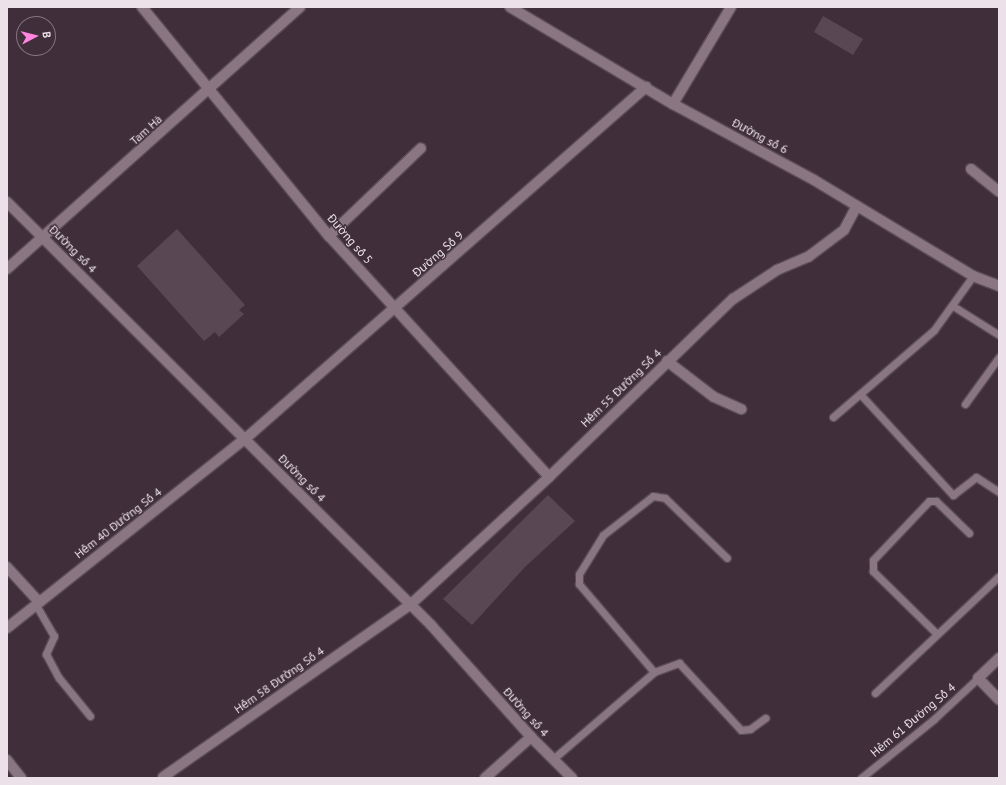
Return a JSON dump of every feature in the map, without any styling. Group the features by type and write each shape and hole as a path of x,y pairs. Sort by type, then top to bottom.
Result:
{"street":[{"name":"Đường số 5","path":"142,7 329,236 550,476"},
{"name":"Tam Hà","path":"7,269 210,91 300,7"},
{"name":"Đường số 6","path":"510,7 673,104 857,206 973,276 999,286"},
{"path":"673,104 731,7"},
{"name":"Đường Số 9","path":"245,439 395,309 646,87"},
{"path":"329,236 421,148"},
{"path":"971,169 999,192"},
{"name":"Đường số 4","path":"7,202 410,605 531,737 572,778"},
{"name":"Hẻm 55 Đường Số 4","path":"410,605 550,476 667,361 733,299 777,270 808,257 844,230 857,206"},
{"path":"667,361 714,397 741,409"},
{"name":"Hẻm 40 Đường Số 4","path":"7,628 245,439"},
{"path":"7,567 38,604"},
{"name":"Hẻm 58 Đường Số 4","path":"163,777 410,605"},
{"path":"999,658 978,678 999,700"},
{"path":"485,778 531,737"},
{"path":"7,760 21,778"}],"lane":[{"path":"833,417 934,330 954,306 973,276"},
{"path":"954,306 999,335"},
{"path":"965,404 999,357"},
{"path":"861,394 953,495 976,477 999,492"},
{"path":"654,672 579,584 579,574 603,535 653,496 665,498 727,558"},
{"path":"937,634 873,571 873,560 929,500 936,501 969,533"},
{"path":"875,693 999,576"},
{"path":"38,604 54,636 46,654 59,678 90,716"},
{"path":"553,759 654,672 679,663 741,730 750,729 765,718"},
{"name":"Hẻm 61 Đường Số 4","path":"861,778 934,719 978,678"}],"building":[{"path":"823,16 863,39 853,55 814,32"},
{"path":"177,229 245,305 239,310 244,314 219,337 215,332 204,341 137,266"},
{"path":"548,495 575,521 525,567 472,625 443,599"}]}
